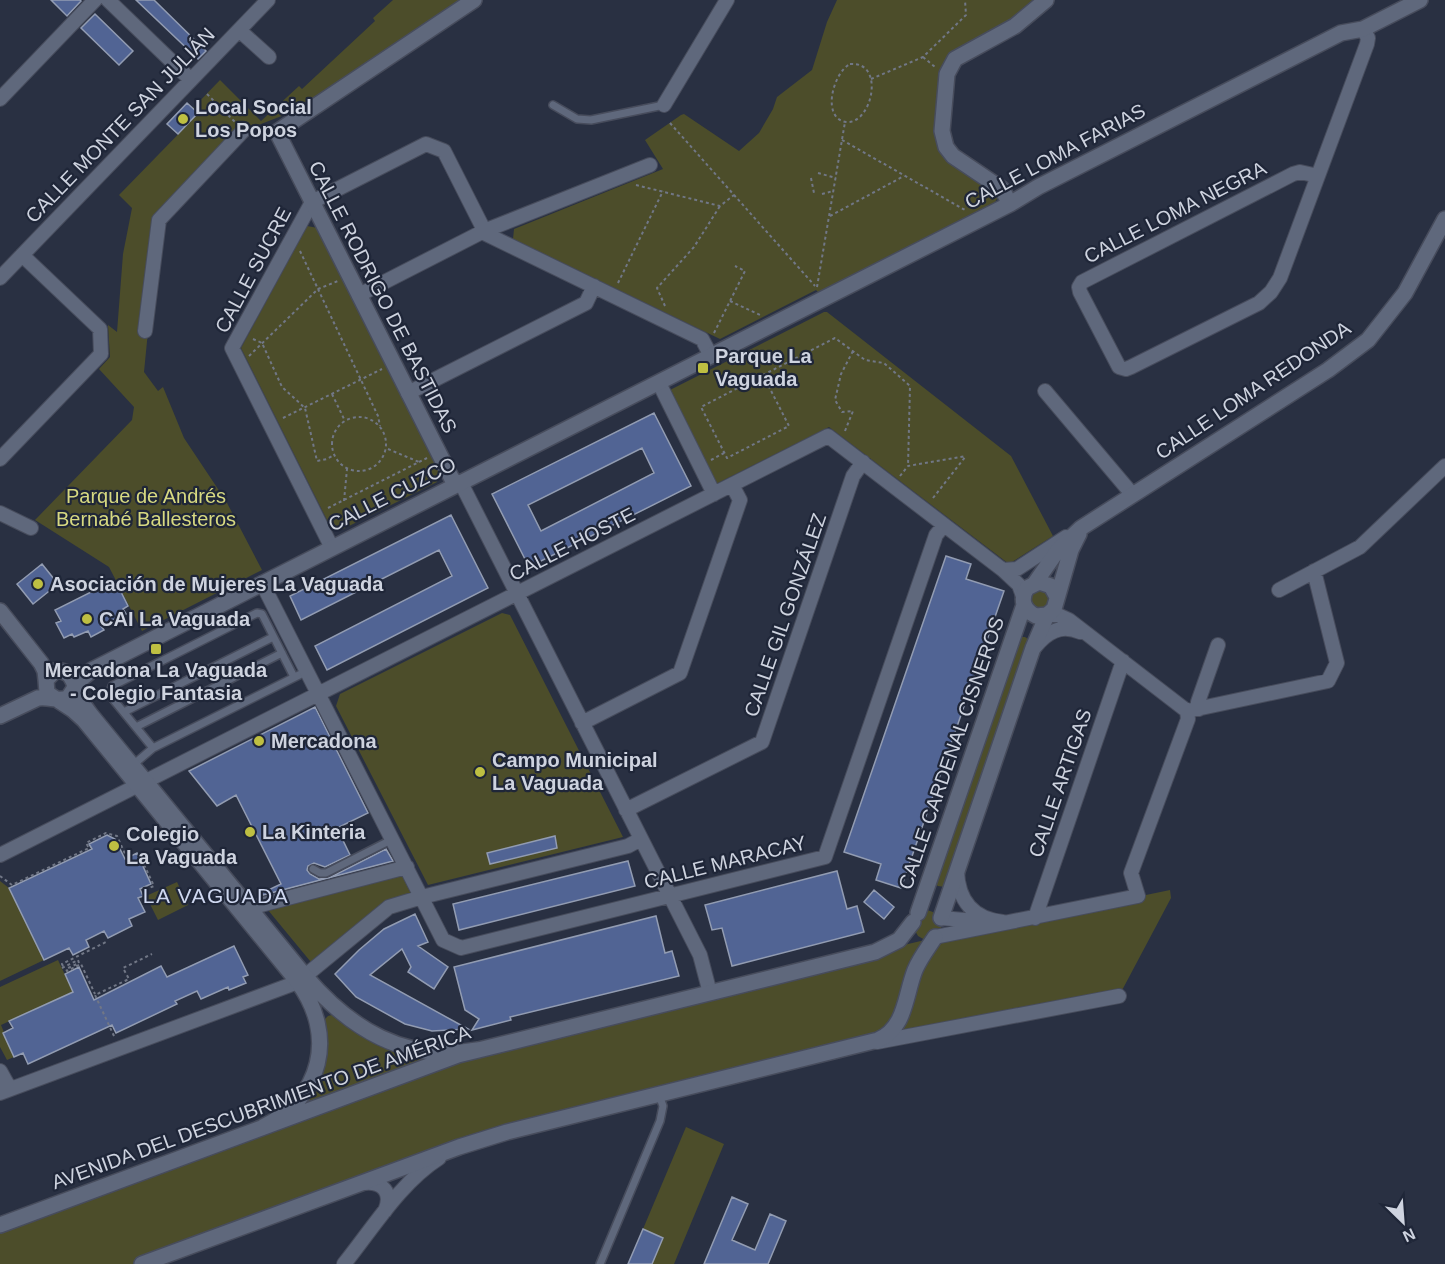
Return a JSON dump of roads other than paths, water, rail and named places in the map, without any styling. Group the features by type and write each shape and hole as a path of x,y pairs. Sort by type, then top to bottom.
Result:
{"street":[{"path":"0,99 95,0"},
{"path":"108,0 191,80"},
{"name":"CALLE MONTE SAN JULIÁN","path":"0,278 268,0"},
{"name":"CALLE RODRIGO DE BASTIDAS","path":"474,0 277,132 453,481 461,483 670,896 702,960 710,993"},
{"path":"664,105 728,0"},
{"path":"1010,204 1002,189 953,156 946,147 942,131 947,74 955,59 1015,26 1046,0"},
{"name":"CALLE LOMA FARIAS","path":"711,356 1341,33 1363,29 1420,0"},
{"name":"CALLE LOMA NEGRA","path":"1318,176 1300,172 1293,174 1082,282 1079,287 1080,292 1118,365 1124,369 1131,367 1259,303 1267,296 1280,278 1318,176 1367,44 1368,38 1363,29"},
{"path":"239,30 269,57"},
{"path":"146,331 159,220 243,131"},
{"name":"CALLE SUCRE","path":"332,548 232,348 312,202 426,144 444,151 484,231"},
{"path":"359,295 484,231 650,165"},
{"name":"CALLE LOMA REDONDA","path":"1065,544 1076,537 1086,524 1328,370 1368,340 1405,293 1445,219"},
{"path":"484,231 486,234 702,339 711,356"},
{"path":"0,459 101,354 100,329 22,255"},
{"path":"408,393 586,303 594,286"},
{"name":"CALLE CUZCO","path":"62,671 80,674 92,670 711,356"},
{"path":"659,383 714,494"},
{"path":"1045,391 1132,494"},
{"name":"CALLE HOSTE","path":"0,855 828,436 1003,570 1019,585 1024,601"},
{"name":"CALLE GIL GONZÁLEZ","path":"626,810 762,742 853,476 863,462"},
{"path":"1279,590 1360,547 1445,466"},
{"path":"582,723 680,673 740,500 732,485"},
{"path":"0,513 31,528"},
{"name":"CALLE MARACAY","path":"262,583 443,940 461,948 825,857 936,535 944,525"},
{"path":"1003,570 1017,569 1065,544"},
{"path":"1065,544 1035,583 1028,588 1024,601 1028,612 1036,616 1058,615 1069,620"},
{"path":"866,1044 885,1037 896,1025 903,1012 917,966 942,929 941,918 1033,648 1047,615 1056,606 1065,544"},
{"name":"CALLE HOSTE","path":"1003,570 1035,583"},
{"path":"1035,583 1047,584 1054,589 1061,610 1069,620 1193,710 1328,681 1337,663 1314,571"},
{"name":"CALLE CARDENAL CISNEROS","path":"916,918 1024,601"},
{"path":"0,611 50,668 71,676 86,709 132,766 141,784 301,979 347,1018 365,1030 402,1047 437,1053 477,1050"},
{"path":"1033,648 1047,634 1062,629 1076,630 1092,638"},
{"path":"1011,923 941,918 930,910 916,918 915,932 918,936 927,939 1011,923 1138,896 1131,873 1218,645"},
{"path":"38,657 44,667 47,693 78,715 249,908 301,979 312,1005 319,1035"},
{"name":"CALLE ARTIGAS","path":"1035,918 1123,661"},
{"name":"CALLE CUZCO","path":"75,687 92,670"},
{"path":"35,699 42,692 51,674 62,671"},
{"path":"0,716 45,696 63,700 71,695 75,687"},
{"path":"0,1071 5,1091 301,979 389,907 627,846 641,839"},
{"path":"249,908 407,867"},
{"path":"957,870 960,890 968,907 987,920 1011,923"},
{"name":"AVENIDA DEL DESCUBRIMIENTO DE AMÉRICA","path":"0,1224 477,1050 881,950 899,940 916,918"},
{"path":"142,1264 459,1147 507,1132 866,1044 1119,996"},
{"path":"262,1127 284,1115 299,1101 311,1082 318,1059 319,1035 323,1021 328,1016 339,1014 347,1018"},
{"path":"344,1264 409,1182 423,1169 459,1147"},
{"path":"354,1185 372,1182 385,1188 389,1199 383,1215"}],"lane":[{"path":"553,105 577,119 591,120 664,105"},
{"path":"153,748 112,698 110,692 112,686 257,613 262,614 294,677"},
{"path":"124,712 273,637"},
{"path":"136,727 282,653"},
{"path":"132,766 153,748 307,671"},
{"path":"313,869 326,873 393,839"},
{"path":"600,1264 660,1120 663,1106 659,1095"}],"place":[{"name":"Local Social Los Popos","path":"183,119"},
{"name":"Parque La Vaguada","path":"703,368"},
{"name":"Asociación de Mujeres La Vaguada","path":"38,584"},
{"name":"CAI La Vaguada","path":"87,619"},
{"name":"Mercadona La Vaguada - Colegio Fantasia","path":"156,649"},
{"name":"Mercadona","path":"259,741"},
{"name":"Campo Municipal La Vaguada","path":"480,772"},
{"name":"La Kinteria","path":"250,832"},
{"name":"Colegio La Vaguada","path":"114,846"}],"district":[{"name":"LA VAGUADA","path":"216,895"}],"park label":[{"name":"Parque de Andrés Bernabé Ballesteros","path":"146,508"}]}
